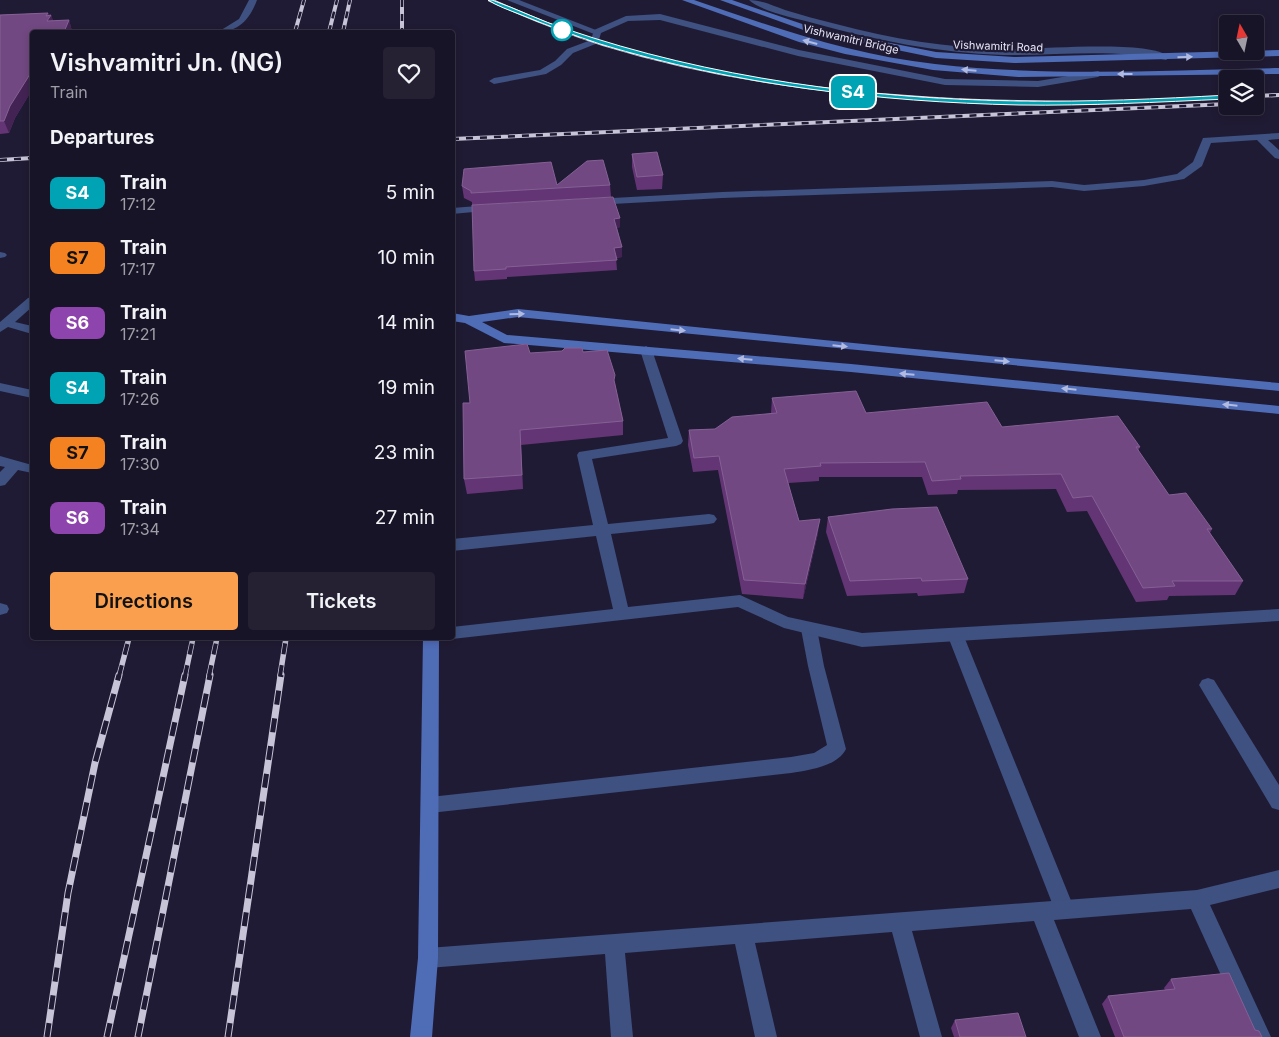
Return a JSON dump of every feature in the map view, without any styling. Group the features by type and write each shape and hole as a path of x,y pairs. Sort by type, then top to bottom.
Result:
{"street":[{"path":"226,30 242,23 248,15 253,0"},
{"path":"511,0 597,32 626,19 660,17 792,52 945,82 1038,84 1098,74"},
{"name":"Vishwamitri Bridge","path":"686,0 802,40 845,51 933,67 1018,74"},
{"name":"Vishwamitri Road","path":"724,0 812,30 936,55 1014,60 1279,53"},
{"path":"754,0 785,12 852,32 902,42 1006,52 1143,51 1166,57"},
{"path":"494,81 543,72 552,68 570,51 595,41 597,32"},
{"name":"Vishwamitri Road","path":"1018,74 1279,71"},
{"path":"582,203 732,195 1052,184 1084,188 1144,183 1180,177 1198,164 1206,140 1279,136"},
{"path":"1259,137 1279,156"},
{"path":"455,211 502,208"},
{"path":"3,325 30,303"},
{"path":"455,318 469,320 518,313 893,351 1279,387"},
{"path":"469,320 504,339 646,350 1279,410"},
{"path":"3,325 30,330"},
{"path":"622,614 584,455 676,441 646,350"},
{"path":"0,387 30,394"},
{"path":"0,461 30,469"},
{"path":"0,481 15,465"},
{"path":"455,545 708,519"},
{"path":"455,633 740,601 784,622 862,640 1279,616"},
{"path":"430,805 791,765 816,760 837,750 816,666 809,629"},
{"path":"955,634 1064,908"},
{"path":"421,1037 428,958 431,640"},
{"path":"1208,685 1279,802"},
{"path":"428,958 1197,899 1279,879"},
{"path":"1197,899 1260,1037"},
{"path":"1040,910 1090,1037"},
{"path":"899,921 931,1037"},
{"path":"744,933 766,1037"},
{"path":"614,943 622,1037"}],"building":[{"path":"48,13 46,16 51,15 47,21 69,20 65,30 30,30 30,74 10,106 4,121 0,121 0,15"},
{"path":"657,152 663,175 637,177 632,154"},
{"path":"603,160 610,185 471,193 471,191 462,186 464,169 551,162 557,185 587,161"},
{"path":"613,197 620,218 614,219 622,247 614,248 617,260 506,267 506,269 474,271 472,205"},
{"path":"527,344 530,353 562,351 565,348 582,348 583,352 607,350 615,375 614,380 623,421 520,430 522,475 464,479 463,403 470,403 465,351"},
{"path":"856,391 866,413 987,402 1002,427 1118,416 1140,447 1136,447 1169,495 1186,493 1212,529 1207,529 1243,581 1172,581 1175,586 1143,588 1092,496 1073,498 1061,474 960,476 961,479 932,481 925,462 820,463 821,466 784,469 799,521 820,519 805,584 744,580 719,456 694,458 689,430 715,429 732,417 777,413 772,398"},
{"path":"937,507 968,579 922,581 921,578 850,581 828,517 892,509"},
{"path":"1229,973 1255,1030 1259,1031 1262,1037 1124,1037 1108,996 1175,989 1171,979"},
{"path":"1018,1013 1026,1037 960,1037 955,1020"}],"railway":[{"path":"296,30 304,0"},
{"path":"330,30 337,0"},
{"path":"343,30 350,0"},
{"path":"402,0 402,30"},
{"path":"490,0 560,29 603,44 663,61 724,74 848,92 911,97 973,101 1098,103"},
{"path":"1264,96 1279,95"},
{"path":"455,139 1219,104"},
{"path":"0,160 30,158"},
{"path":"119,676 128,640"},
{"path":"185,676 193,640"},
{"path":"209,676 217,640"},
{"path":"280,676 286,640"},
{"path":"47,1037 68,893 95,763 119,675"},
{"path":"107,1037 185,675"},
{"path":"138,1037 210,675"},
{"path":"228,1037 281,675"}],"train":[{"name":"S4","path":"490,0 562,30 630,51 706,69 791,84 920,99 971,102 1113,103 1219,97"}]}
